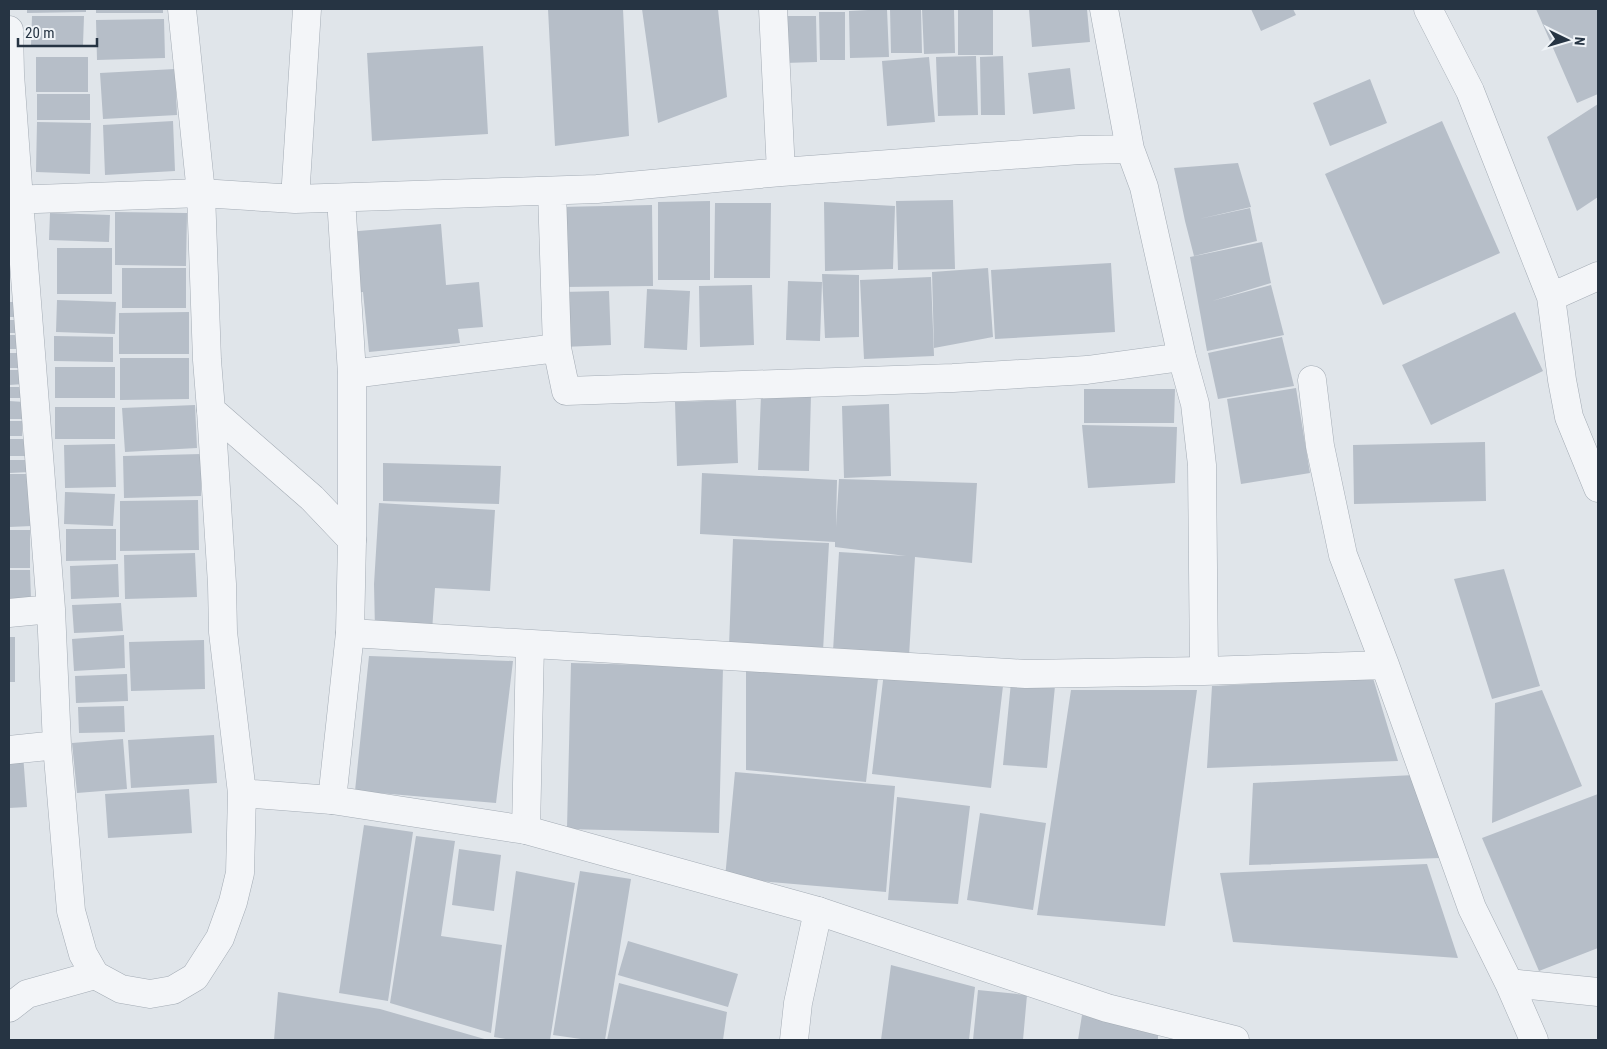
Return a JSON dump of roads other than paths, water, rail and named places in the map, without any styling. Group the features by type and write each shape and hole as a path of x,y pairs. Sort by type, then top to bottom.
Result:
{"street":[{"path":"9,30 14,200 51,609 57,745 71,911 83,954 95,975 121,990 150,994 173,990 195,977 220,938 233,902 240,873 242,793 225,651 207,360 201,194 182,9"},
{"path":"295,199 307,9"},
{"path":"773,9 781,172"},
{"path":"1104,9 1130,149 1144,187 1182,357 1195,404 1202,465 1204,671"},
{"path":"1428,9 1470,91 1551,297 1569,417 1598,488"},
{"path":"14,200 201,194 295,199 598,189 781,172 1080,150 1130,149"},
{"path":"552,191 557,348 566,391 953,378 1087,370 1182,357"},
{"path":"332,800 350,634 352,540 352,374 341,198"},
{"path":"1551,297 1598,276"},
{"path":"352,374 557,348"},
{"path":"1312,380 1320,446 1343,555 1385,665 1472,908 1509,983 1534,1040"},
{"path":"211,410 312,498 352,540"},
{"path":"9,613 51,609"},
{"path":"350,634 1026,674 1385,665"},
{"path":"526,830 530,645"},
{"path":"9,750 57,745"},
{"path":"242,793 332,800 526,830 818,911 1107,1008 1235,1040"},
{"path":"794,1040 798,1003 818,911"},
{"path":"9,1008 27,994 95,975"},
{"path":"1509,983 1598,992"}]}
